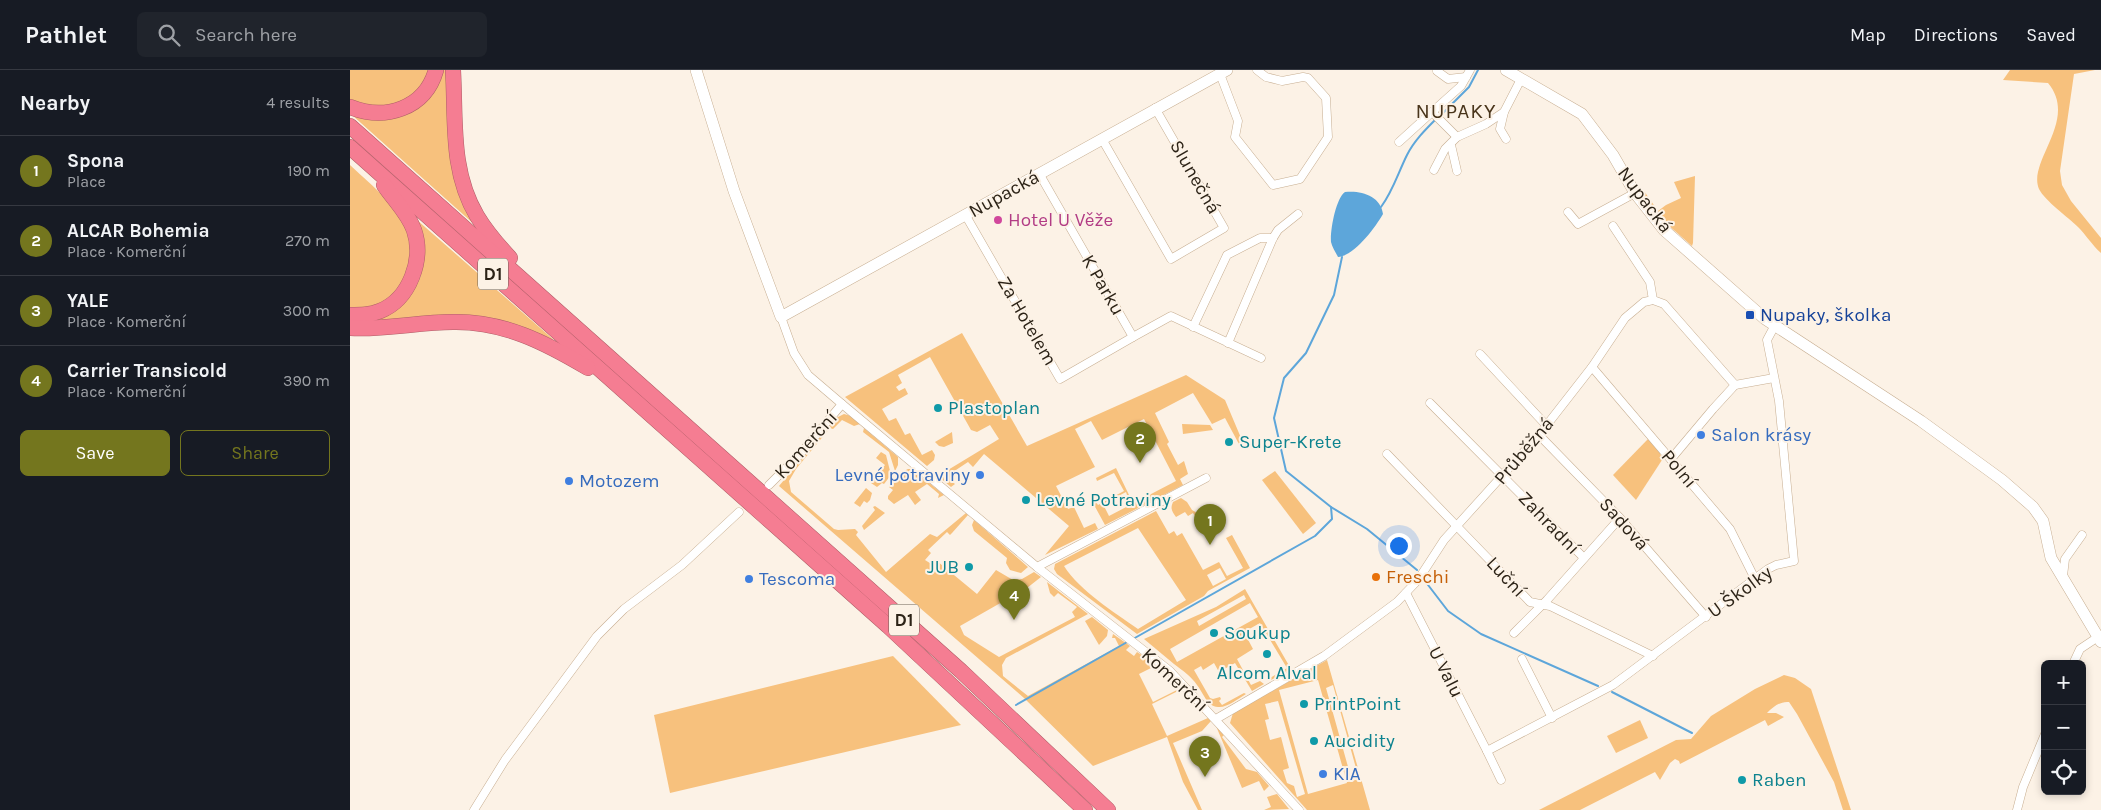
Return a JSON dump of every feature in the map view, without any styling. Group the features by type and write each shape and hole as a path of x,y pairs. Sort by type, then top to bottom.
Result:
{"highway":[{"path":"350,107 376,114 391,113 406,108 420,98 428,88 436,70"},
{"path":"453,70 455,146 467,195 486,229 544,298"},
{"name":"D1","path":"350,126 954,664 1108,810"},
{"name":"D1","path":"350,147 902,639 1085,810"},
{"path":"350,315 374,313 395,302 405,291 416,263 417,246 408,217 371,166"},
{"path":"350,328 380,328 443,322 485,324 537,340 614,383"}],"street":[{"path":"696,70 731,181 781,317"},
{"path":"1221,71 1238,121 1235,137 1273,185 1300,179 1328,137 1326,98 1308,78 1303,77 1282,81 1266,77 1257,70"},
{"name":"Nupacká","path":"1506,70 1582,114 1612,155 1635,192 1664,230 1774,327 1825,357 1921,421 2002,480 2039,515 2045,528 2051,558 2099,640"},
{"name":"Nupacká","path":"781,317 1040,175 1221,71"},
{"path":"1437,71 1448,79 1468,73"},
{"path":"1399,142 1434,113 1461,86 1468,73"},
{"path":"1506,139 1500,129 1504,112 1521,79"},
{"name":"Slunečná","path":"1102,139 1170,259 1224,228 1155,108"},
{"path":"1434,170 1445,149 1457,137 1486,124 1504,112"},
{"path":"1434,113 1457,137"},
{"path":"1451,144 1457,171"},
{"name":"K Parku","path":"1040,175 1133,337 1170,316 1261,358"},
{"path":"1568,212 1578,224 1635,192"},
{"path":"1228,343 1273,238 1278,230 1298,214"},
{"name":"Za Hotelem","path":"966,216 1060,379 1133,337"},
{"path":"1613,226 1650,282 1653,300 1664,304 1736,385"},
{"path":"1193,327 1227,254 1260,238 1273,238"},
{"name":"Průběžná","path":"1216,719 1330,652 1406,593 1456,527 1539,435 1592,367 1626,318 1644,302 1653,300"},
{"name":"Komerční","path":"781,317 794,353 808,375 1036,566 1180,680 1299,810"},
{"path":"1671,459 1736,385 1774,378 1767,340 1774,327"},
{"path":"1480,354 1546,425"},
{"name":"Polní","path":"1592,367 1730,529 1755,579"},
{"name":"U Školky","path":"1552,718 1613,685 1776,565 1794,561 1779,401 1774,378"},
{"name":"Zahradní","path":"1430,403 1584,558"},
{"name":"Komerční","path":"769,485 801,454 842,404"},
{"name":"Sadová","path":"1539,435 1620,518 1706,617"},
{"name":"Luční","path":"1387,454 1530,602 1550,606 1654,656"},
{"path":"1036,566 1206,478"},
{"path":"474,810 509,753 597,636 624,609 682,565 739,512"},
{"path":"1514,633 1547,600 1620,518"},
{"path":"2065,583 2063,570 2065,560 2082,535"},
{"name":"U Valu","path":"1406,593 1501,780"},
{"path":"2075,660 2080,648 2099,640"},
{"path":"1486,751 1552,718 1522,659"},
{"path":"2016,810 2023,787 2041,744"}],"shaded area":[{"path":"350,70 430,70 415,94 407,101 398,105 377,106 350,102"},
{"path":"441,70 449,70 475,225 352,115 387,119"},
{"path":"2010,70 2095,70 2074,74 2060,171 2062,185 2071,201 2101,238 2101,253 2078,227 2051,204 2039,189 2037,178 2040,166 2056,125 2058,111 2056,97 2048,83 2003,80"},
{"path":"350,165 386,199 404,220 409,231 410,250 406,274 401,285 394,293 375,305 363,309 350,310"},
{"path":"1695,176 1692,246 1659,217 1641,194 1644,191 1658,211 1681,198 1674,182"},
{"path":"417,220 554,340 539,334 373,324 362,320 404,302 420,278 425,253"},
{"path":"962,333 1027,446 1186,375 1225,400 1244,445 1240,446 1225,418 1212,424 1193,393 1155,413 1169,442 1167,444 1178,465 1184,461 1188,474 1180,479 1183,485 1105,525 1093,503 1096,502 1098,505 1124,491 1114,473 1097,481 1096,478 1116,468 1129,495 1126,492 1103,504 1109,516 1176,481 1144,419 1102,440 1091,421 1075,429 1095,467 1056,486 1068,509 1074,507 1084,528 1095,523 1098,529 1045,555 1069,526 984,454 973,467 968,462 956,470 950,480 955,484 951,487 938,476 999,439 990,425 977,432 971,430 930,357 898,375 902,383 896,387 899,391 905,388 908,394 882,409 889,421 896,418 905,435 910,433 922,455 932,450 935,455 934,460 927,466 845,397"},
{"path":"844,414 851,416 860,424 854,426 842,420 833,429 830,428 796,469 789,481 791,492 834,529 855,529 858,532 856,535 886,572 930,534 937,537 966,513 968,515 950,535 947,532 928,550 931,553 925,560 933,565 937,561 977,594 996,570 1013,580 1022,579 1034,572 1041,577 1027,588 960,626 964,635 999,657 1075,617 1072,612 1077,607 1058,593 1054,597 1050,593 1047,582 1088,614 1006,658 1002,665 1003,676 1028,696 1119,646 1115,638 1112,638 1113,634 1130,646 1126,650 1134,656 1137,652 1160,667 1155,671 1153,667 1139,674 1153,702 1182,689 1152,704 1167,736 1208,718 1211,721 1202,731 1173,743 1202,810 1198,810 1183,782 1167,737 1093,766 1024,698 779,486 836,418"},
{"path":"1182,424 1210,425 1213,430 1183,434"},
{"path":"864,428 898,457 898,465 895,471 889,452 863,432"},
{"path":"952,432 953,443 944,447 939,446 935,442"},
{"path":"1648,439 1660,453 1662,460 1636,500 1613,475"},
{"path":"881,452 886,455 891,475 884,484 882,483 877,487 871,483 885,465 876,458"},
{"path":"912,469 944,495 938,498 939,494 927,484 915,492 921,500 915,505 908,495 894,504 888,499 893,490 889,487 902,472"},
{"path":"1275,471 1316,523 1303,534 1262,480"},
{"path":"866,488 872,493 870,500 867,503 864,501 860,507 854,503"},
{"path":"1181,498 1187,502 1192,510 1208,519 1200,524 1193,513 1188,516 1185,512 1176,517 1172,510 1172,504"},
{"path":"875,506 885,513 864,530 862,526 875,510 873,507"},
{"path":"1156,511 1169,534 1174,531 1177,536 1182,533 1203,570 1219,562 1227,576 1243,568 1226,538 1232,535 1250,568 1137,634 1057,574 1054,569 1055,564","holes":["1138,528 1186,600 1138,629 1088,592 1064,566","1220,568 1226,579 1213,586 1207,575"]},
{"path":"974,520 1028,567 1021,573 1010,570 1006,563 1007,558 974,531 972,525"},
{"path":"1245,589 1291,669 1271,680 1270,678 1287,668 1260,623 1244,632 1253,649 1237,659 1251,685 1260,681 1264,684 1252,691 1235,663 1219,672 1214,663 1203,670 1201,666 1194,670 1210,698 1220,697 1219,701 1222,705 1244,693 1246,694 1221,707 1211,705 1189,676 1144,639 1216,607","holes":["1244,595 1246,599 1199,626 1197,621","1250,603 1258,617 1177,662 1170,649"]},
{"path":"1092,617 1108,630 1107,636 1099,645 1085,621"},
{"path":"893,656 961,725 670,793 654,715"},
{"path":"1327,660 1370,810 1307,810 1230,723 1233,713","holes":["1318,680 1347,783 1308,794 1279,690","1333,685 1359,779 1352,781 1326,688","1278,701 1305,794 1297,797 1294,786 1287,783 1283,770 1289,768 1281,737 1270,740 1265,720 1269,719 1265,704"]},
{"path":"1784,675 1795,678 1811,689 1851,810 1843,810 1834,782 1797,714 1789,702 1783,702 1767,713 1776,713 1784,717 1768,726 1765,720 1680,764 1675,759 1670,763 1660,780 1655,772 1580,810 1539,810 1676,740 1691,739 1711,716 1755,689"},
{"path":"1640,720 1648,738 1616,753 1607,736"},
{"path":"1216,726 1246,769 1257,772 1269,786 1264,791 1259,781 1242,788"},
{"path":"1277,794 1289,809 1264,810 1271,807 1267,797"}],"water":[{"path":"1345,192 1364,193 1378,203 1383,214 1357,247 1351,252 1338,257 1331,242 1331,230 1336,207"}],"waterway":[{"path":"1440,116 1469,87 1478,70"},
{"path":"1381,207 1410,150 1436,119"},
{"path":"1133,639 1315,536 1332,519 1331,507 1286,471 1274,418 1284,378 1306,353 1334,295 1342,257"},
{"path":"1331,507 1367,529 1417,570"},
{"path":"1425,581 1448,611 1481,634 1598,686"},
{"path":"1016,705 1129,641"},
{"path":"1612,692 1692,733"}],"place":[{"name":"Hotel U Věže","path":"998,220"},
{"name":"Nupaky, školka","path":"1750,315"},
{"name":"Plastoplan","path":"938,408"},
{"name":"Salon krásy","path":"1701,435"},
{"name":"Super-Krete","path":"1229,442"},
{"name":"ALCAR Bohemia","path":"1140,463"},
{"name":"Levné potraviny","path":"980,475"},
{"name":"Motozem","path":"569,481"},
{"name":"Levné Potraviny","path":"1026,500"},
{"name":"Spona","path":"1210,545"},
{"name":"JUB","path":"969,567"},
{"name":"Freschi","path":"1376,577"},
{"name":"Tescoma","path":"749,579"},
{"name":"Carrier Transicold","path":"1014,620"},
{"name":"Soukup","path":"1214,633"},
{"name":"Alcom Alval","path":"1267,654"},
{"name":"PrintPoint","path":"1304,704"},
{"name":"Aucidity","path":"1314,741"},
{"name":"KIA","path":"1323,774"},
{"name":"YALE","path":"1205,777"},
{"name":"Raben","path":"1742,780"}],"district":[{"name":"NUPAKY","path":"1456,111"}]}
